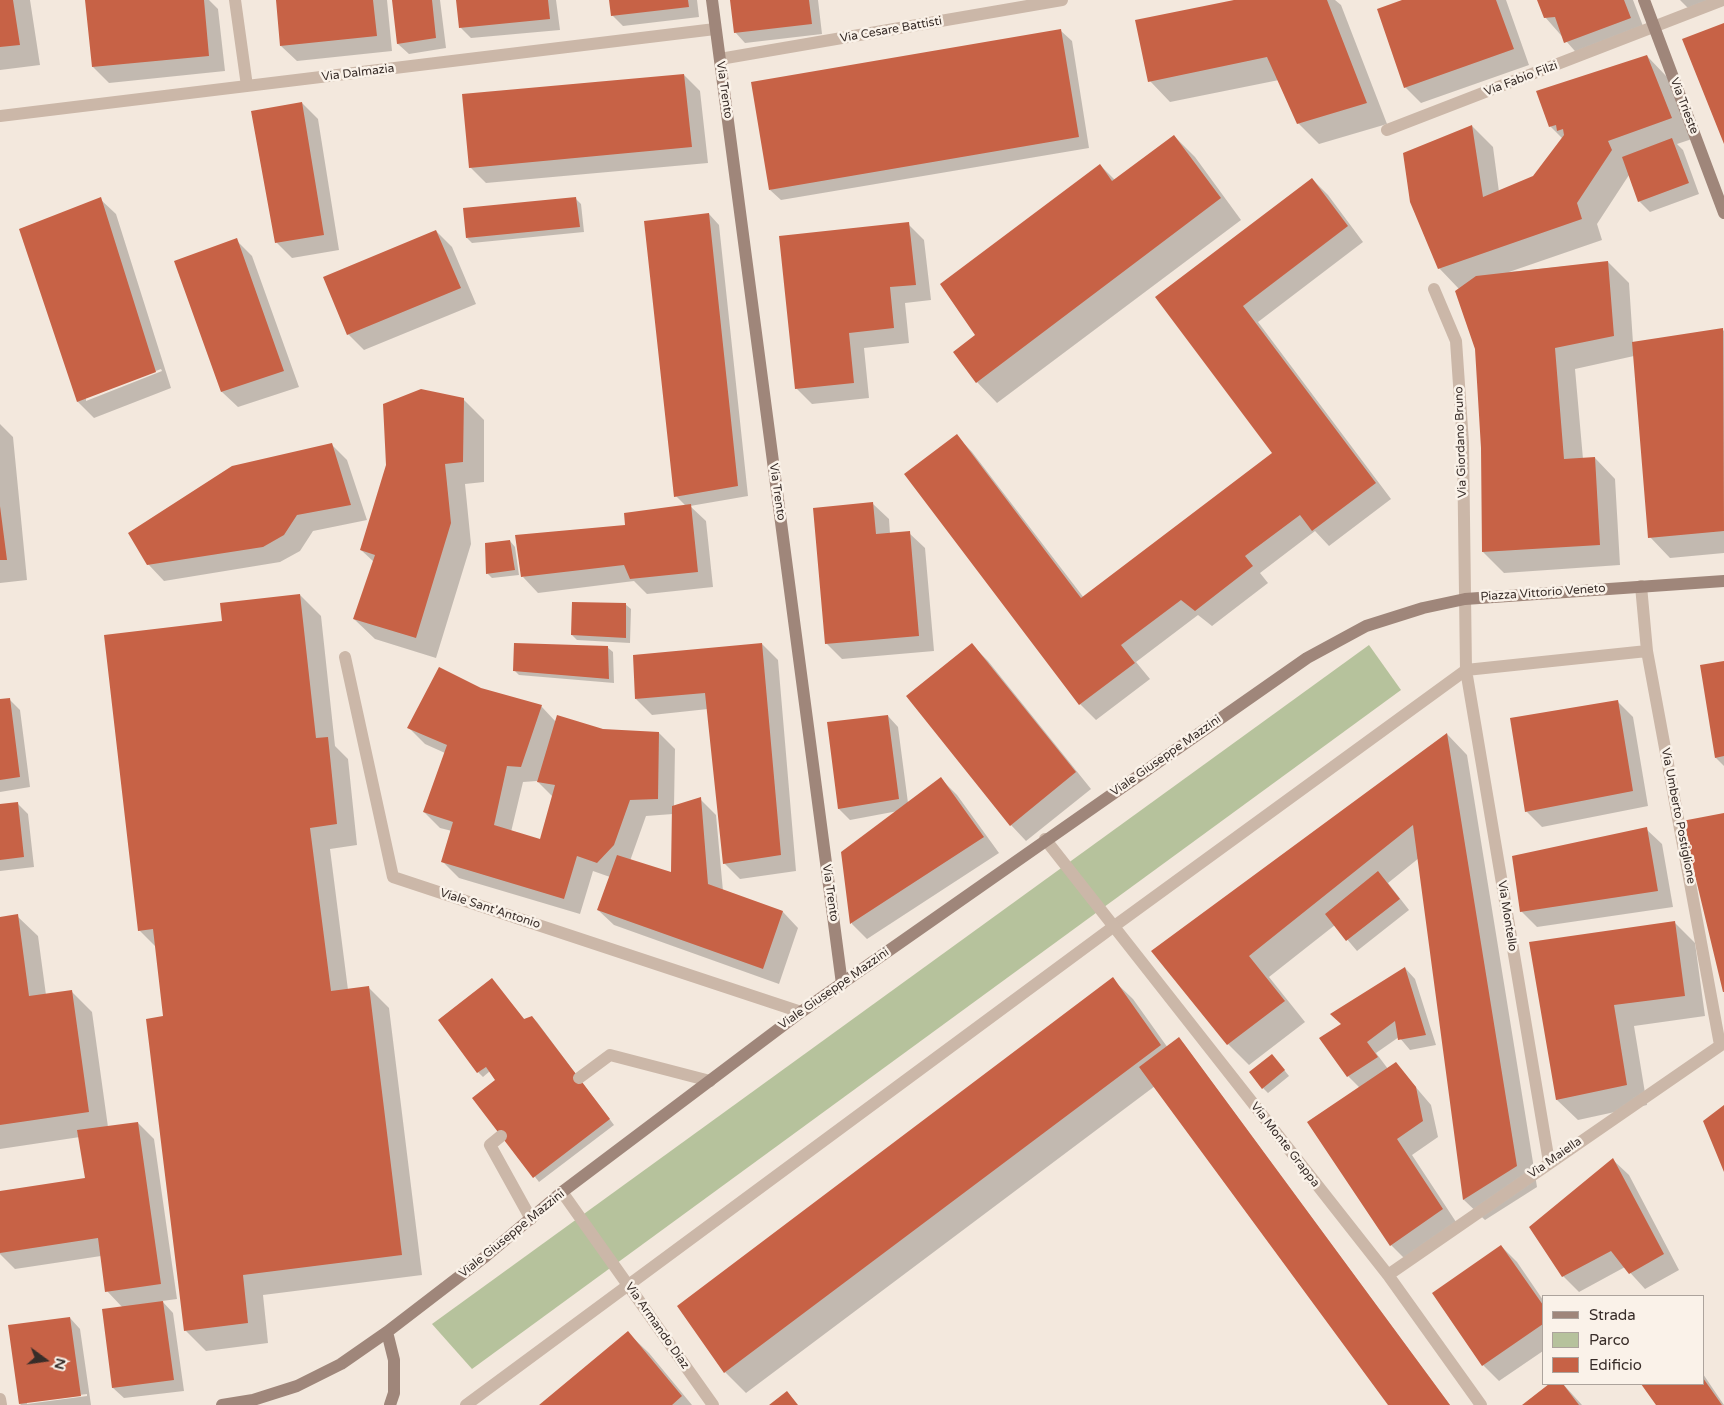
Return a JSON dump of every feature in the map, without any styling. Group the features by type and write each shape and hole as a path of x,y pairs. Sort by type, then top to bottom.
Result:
{"main road":[{"name":"Via Trento","path":"712,0 842,984"},
{"name":"Via Trieste","path":"1644,0 1724,213"},
{"name":"Piazza Vittorio Veneto","path":"1465,599 1724,581"},
{"name":"Viale Giuseppe Mazzini","path":"222,1405 253,1400 297,1386 340,1364 387,1332 486,1256 562,1192 801,1012 1307,658 1366,626 1423,608 1465,599"},
{"path":"387,1332 394,1360 394,1393 390,1405"}],"street":[{"path":"235,0 247,86"},
{"name":"Via Cesare Battisti","path":"720,59 1062,0"},
{"name":"Via Fabio Filzi","path":"1387,130 1722,0"},
{"name":"Via Dalmazia","path":"0,116 715,29"},
{"name":"Via Giordano Bruno","path":"1434,290 1456,341 1463,443 1465,599"},
{"name":"Via Umberto Postiglione","path":"1641,586 1647,651 1722,1044"},
{"name":"Piazza Vittorio Veneto","path":"1465,599 1466,670"},
{"path":"466,1405 629,1287 1113,927 1466,670 1647,651"},
{"name":"Viale Sant'Antonio","path":"344,657 393,877 801,1012"},
{"name":"Via Montello","path":"1466,670 1549,1162"},
{"name":"Via Monte Grappa","path":"1045,840 1388,1275 1481,1405"},
{"name":"Via Maiella","path":"1388,1275 1722,1044"},
{"path":"579,1078 610,1055 710,1081"},
{"path":"501,1136 490,1144 531,1219"},
{"name":"Via Armando Diaz","path":"562,1192 712,1405"},
{"path":"0,1399 1,1405"}],"green space":[{"path":"1369,645 1401,690 472,1369 432,1324"}],"building":[{"path":"0,0 13,0 20,45 0,47"},
{"path":"85,0 204,0 209,56 92,67"},
{"path":"276,0 373,0 377,36 280,46"},
{"path":"392,0 432,0 436,38 397,44"},
{"path":"456,0 548,0 550,19 459,28"},
{"path":"609,0 688,0 689,7 611,16"},
{"path":"730,0 809,0 812,24 734,33"},
{"path":"1234,0 1327,0 1367,103 1297,124 1267,57 1148,82 1135,20"},
{"path":"1402,0 1496,0 1514,49 1404,88 1377,9"},
{"path":"1537,0 1624,0 1631,18 1564,43 1555,17 1544,18"},
{"path":"1724,23 1724,144 1682,39"},
{"path":"1061,29 1079,137 769,190 751,82"},
{"path":"1647,55 1672,118 1608,141 1612,150 1577,203 1582,219 1438,269 1410,202 1403,153 1472,125 1483,197 1533,176 1564,135 1563,129 1557,131 1556,125 1549,127 1536,91"},
{"path":"684,74 692,147 469,168 462,94"},
{"path":"302,102 324,235 275,243 251,111"},
{"path":"1174,135 1221,198 976,383 953,352 975,335 940,284 1100,164 1112,181"},
{"path":"1672,138 1689,183 1638,202 1622,157"},
{"path":"1312,178 1348,226 1243,306 1376,483 1312,531 1300,515 1245,556 1253,566 1195,611 1181,600 1121,645 1135,663 1079,705 904,474 957,434 1081,598 1272,453 1155,297"},
{"path":"101,197 156,372 77,402 19,229"},
{"path":"576,197 580,227 466,238 463,208"},
{"path":"709,213 738,486 674,497 644,221"},
{"path":"909,222 916,285 890,287 894,328 849,333 854,383 795,389 779,236"},
{"path":"436,230 461,288 347,335 323,277"},
{"path":"237,238 284,371 221,392 174,261"},
{"path":"1608,261 1614,336 1555,348 1564,459 1595,457 1600,545 1482,552 1481,448 1475,349 1455,291 1476,276"},
{"path":"1723,328 1724,531 1648,538 1632,342"},
{"path":"421,389 464,398 463,462 445,464 451,523 416,638 353,619 375,555 360,550 386,465 383,404"},
{"path":"332,443 351,505 297,515 284,535 263,547 147,565 128,533 232,466"},
{"path":"873,502 876,534 910,531 919,636 825,644 813,508"},
{"path":"691,504 698,572 630,579 624,565 521,577 515,535 625,525 624,513"},
{"path":"0,506 7,560 0,560"},
{"path":"510,540 515,570 486,574 485,543"},
{"path":"300,594 316,738 328,737 337,824 310,828 331,991 369,986 402,1255 243,1275 248,1323 184,1331 146,1019 163,1016 153,929 138,931 104,635 222,621 220,603"},
{"path":"572,602 626,603 626,638 571,635"},
{"path":"514,643 608,646 609,679 513,671"},
{"path":"762,643 781,855 723,864 705,693 635,699 633,655"},
{"path":"972,643 1076,772 1010,826 906,696"},
{"path":"1724,661 1724,756 1715,758 1700,665"},
{"path":"439,667 481,688 542,705 521,767 507,766 494,825 540,839 555,785 537,782 557,715 603,729 659,732 658,799 630,800 614,845 597,863 577,856 564,899 441,862 453,822 423,812 447,745 407,728"},
{"path":"10,698 20,777 0,780 0,699"},
{"path":"1618,700 1633,791 1525,812 1510,718"},
{"path":"888,715 899,799 838,809 827,722"},
{"path":"1447,733 1517,1166 1463,1200 1413,825 1249,956 1285,1001 1227,1045 1151,951"},
{"path":"941,777 984,837 850,924 841,852"},
{"path":"701,797 708,884 783,911 763,969 597,910 617,855 671,872 672,806"},
{"path":"18,802 24,857 0,860 0,804"},
{"path":"1724,813 1724,992 1723,992 1682,821"},
{"path":"1647,827 1658,891 1520,912 1512,856"},
{"path":"1378,871 1400,899 1346,941 1325,914"},
{"path":"18,914 29,996 72,990 89,1112 0,1125 0,917"},
{"path":"1675,921 1685,996 1614,1005 1627,1085 1556,1100 1529,942"},
{"path":"1405,967 1426,1035 1398,1040 1395,1021 1367,1042 1378,1057 1347,1077 1319,1038 1341,1024 1330,1014"},
{"path":"1113,977 1161,1045 724,1373 677,1306"},
{"path":"492,978 524,1019 532,1016 610,1119 533,1178 472,1098 495,1080 486,1067 477,1073 438,1020"},
{"path":"1179,1037 1450,1405 1388,1405 1139,1067"},
{"path":"1272,1054 1285,1070 1262,1089 1249,1072"},
{"path":"1396,1062 1416,1087 1423,1121 1397,1139 1443,1209 1390,1246 1307,1122"},
{"path":"1724,1105 1724,1172 1703,1121"},
{"path":"138,1122 161,1284 105,1292 98,1238 0,1253 0,1191 85,1178 77,1130"},
{"path":"1613,1158 1664,1254 1629,1274 1611,1251 1562,1277 1529,1227"},
{"path":"1501,1245 1542,1304 1542,1325 1482,1366 1432,1293"},
{"path":"163,1301 174,1380 112,1388 102,1309"},
{"path":"70,1317 81,1396 19,1404 8,1325"},
{"path":"628,1331 682,1396 672,1405 539,1405"},
{"path":"1704,1379 1722,1405 1656,1405 1642,1385 1704,1385"},
{"path":"1548,1385 1564,1385 1579,1405 1522,1405"},
{"path":"787,1391 798,1405 769,1405"}]}
